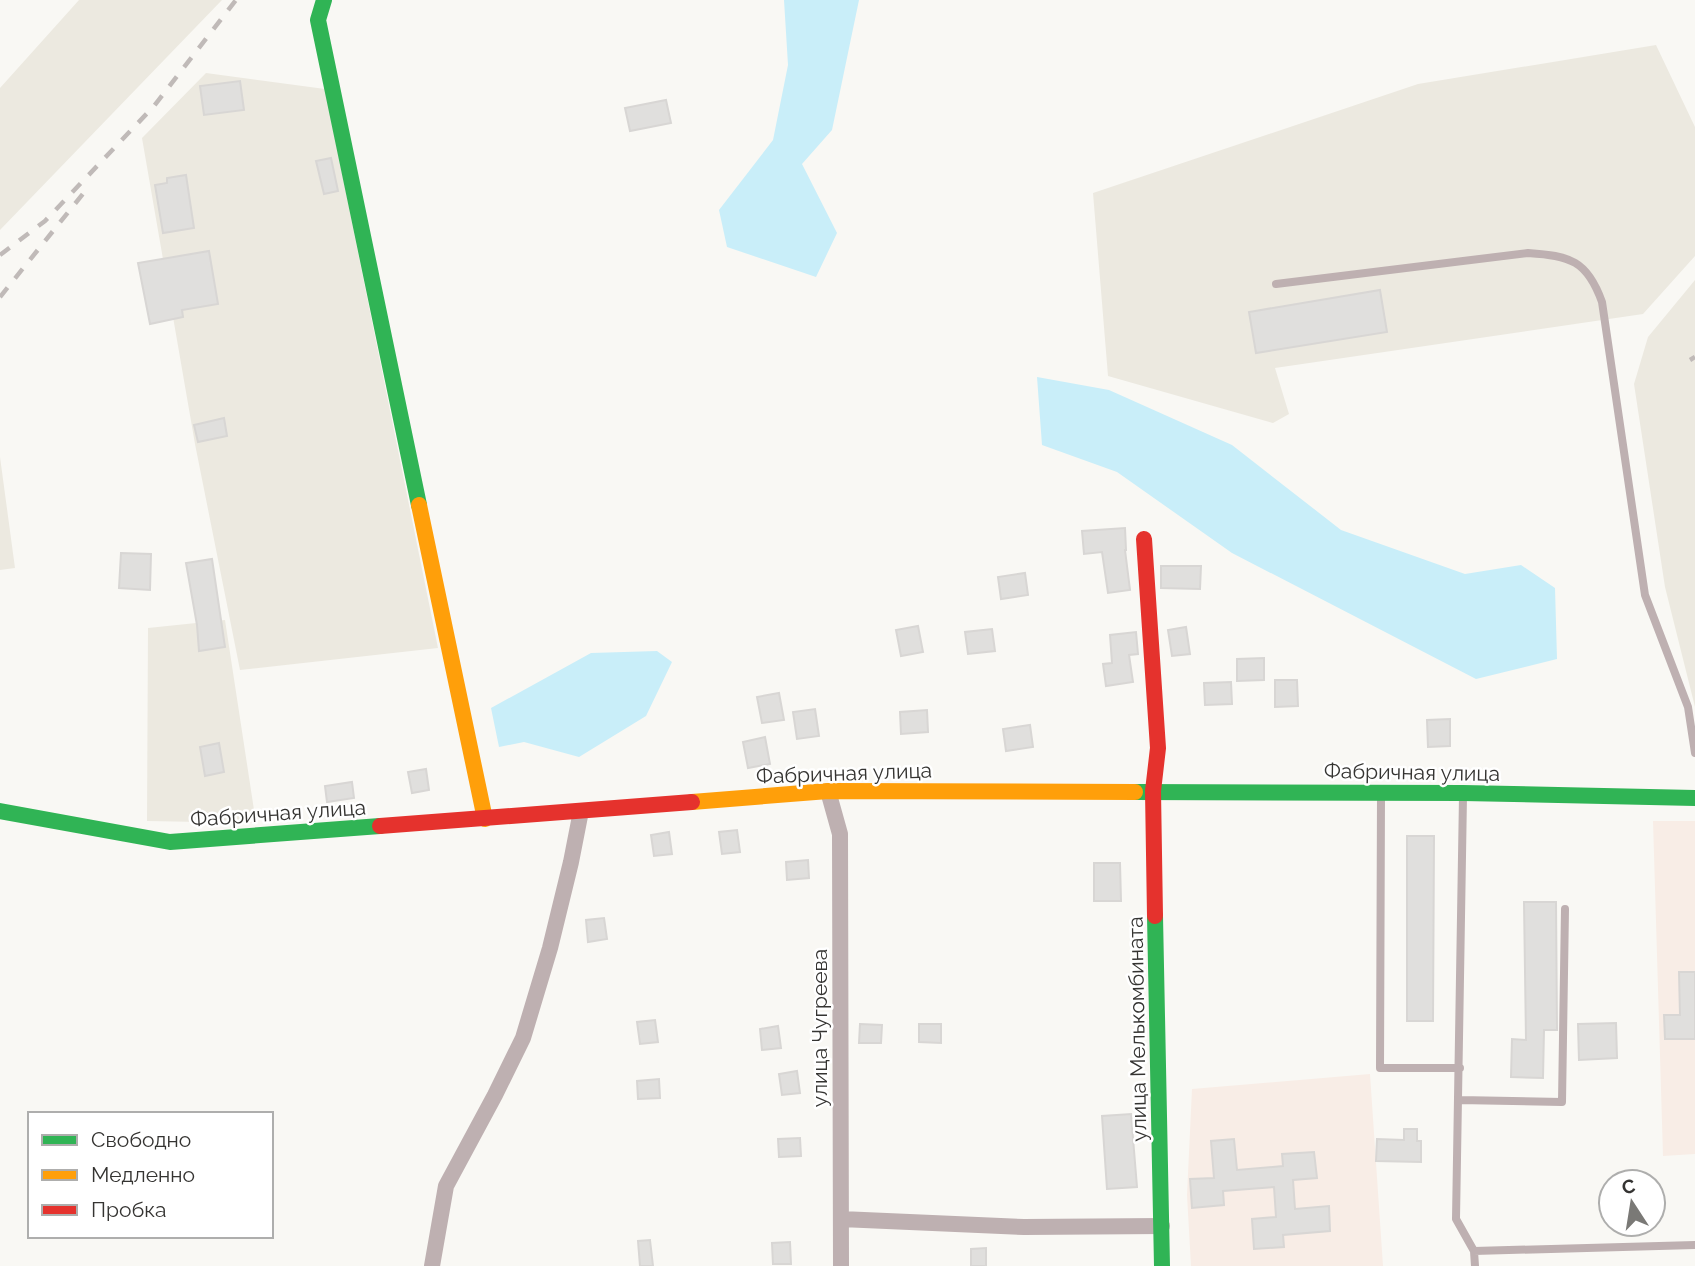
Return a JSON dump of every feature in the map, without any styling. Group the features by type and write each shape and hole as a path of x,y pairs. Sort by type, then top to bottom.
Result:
{"street":[{"path":"324,0 318,20 485,819"},
{"name":"улица Мелькомбината","path":"1144,539 1158,748 1153,791 1162,1266"},
{"name":"Фабричная улица","path":"0,811 170,842 828,791 1381,792 1695,798"},
{"name":"улица Чугреева","path":"828,791 840,834 841,1266"},
{"path":"432,1266 446,1186 523,1038 550,948 581,811"},
{"path":"841,1219 1024,1227 1161,1226"}],"lane":[{"path":"1276,285 1528,253 1556,255 1587,271 1602,302 1645,595 1688,707 1695,753"},
{"path":"1381,792 1380,1068 1460,1068"},
{"path":"1463,793 1456,1219 1474,1251 1475,1266"},
{"path":"1459,1100 1562,1102 1565,909"},
{"path":"1474,1251 1695,1245"}],"shaded area":[{"path":"79,0 222,0 0,230 0,88"},
{"path":"1656,45 1695,127 1695,256 1643,314 1275,368 1289,414 1273,423 1108,376 1093,193 1418,84"},
{"path":"206,73 325,89 438,648 240,670 195,444 142,138"},
{"path":"1695,280 1695,707 1665,587 1634,384 1648,337"},
{"path":"0,457 15,568 0,570"},
{"path":"225,620 256,823 147,821 148,628"},
{"path":"1653,821 1695,821 1695,1154 1663,1156"},
{"path":"1370,1074 1383,1266 1191,1266 1187,1195 1192,1089"}],"water":[{"path":"784,0 859,0 832,130 802,164 837,233 816,277 727,247 719,210 773,140 788,65"},
{"path":"1037,377 1109,390 1232,445 1341,530 1465,574 1521,565 1555,588 1557,659 1476,679 1232,553 1117,472 1042,445"},
{"path":"657,651 672,662 646,716 579,757 524,742 499,747 491,708 591,653"}],"building":[{"path":"240,81 244,110 204,115 200,86"},
{"path":"666,100 671,123 630,131 625,108"},
{"path":"331,158 338,191 324,194 316,161"},
{"path":"186,175 194,228 163,233 155,185 167,183 167,178"},
{"path":"209,251 218,304 182,310 183,317 150,324 138,263"},
{"path":"1380,290 1387,332 1256,353 1249,312"},
{"path":"224,418 227,436 198,442 194,425"},
{"path":"1125,528 1130,590 1108,593 1102,552 1084,554 1082,531"},
{"path":"121,553 151,554 150,590 119,588"},
{"path":"212,559 225,647 199,651 186,563"},
{"path":"1161,566 1201,566 1200,589 1161,588"},
{"path":"1025,573 1028,595 1001,599 998,577"},
{"path":"918,626 923,652 901,656 896,630"},
{"path":"1186,627 1190,654 1172,656 1168,630"},
{"path":"992,629 995,651 968,654 965,632"},
{"path":"1136,632 1138,654 1129,655 1133,682 1106,686 1103,664 1112,663 1110,635"},
{"path":"1264,658 1264,680 1237,681 1237,659"},
{"path":"1275,680 1297,680 1298,706 1275,707"},
{"path":"1231,682 1232,704 1205,705 1204,683"},
{"path":"779,693 784,720 762,723 757,697"},
{"path":"815,709 819,736 797,739 793,712"},
{"path":"927,710 928,732 901,734 900,712"},
{"path":"1450,719 1450,746 1428,747 1427,720"},
{"path":"1030,725 1033,747 1006,751 1003,729"},
{"path":"765,737 770,764 748,768 743,742"},
{"path":"219,743 224,772 205,776 200,747"},
{"path":"426,769 429,790 412,793 408,772"},
{"path":"352,782 354,798 327,802 325,786"},
{"path":"737,830 740,852 722,854 719,832"},
{"path":"669,832 672,854 654,856 651,835"},
{"path":"1407,836 1434,836 1433,1021 1407,1021"},
{"path":"808,860 809,878 787,880 786,862"},
{"path":"1094,863 1120,863 1121,901 1094,901"},
{"path":"1524,902 1556,902 1557,1030 1544,1030 1543,1078 1511,1077 1512,1039 1526,1040"},
{"path":"604,918 607,939 588,942 586,920"},
{"path":"1679,972 1695,972 1695,1039 1665,1039 1664,1015 1680,1015"},
{"path":"655,1020 658,1042 640,1044 637,1022"},
{"path":"1616,1023 1617,1058 1579,1060 1578,1024"},
{"path":"860,1024 882,1025 881,1043 859,1043"},
{"path":"919,1024 941,1024 941,1043 919,1042"},
{"path":"778,1026 781,1048 762,1050 760,1029"},
{"path":"797,1071 800,1093 782,1095 779,1074"},
{"path":"659,1079 660,1098 638,1099 637,1081"},
{"path":"1131,1114 1137,1187 1107,1189 1102,1116"},
{"path":"1404,1129 1417,1129 1417,1141 1421,1141 1421,1162 1376,1161 1377,1139 1404,1140"},
{"path":"800,1138 801,1156 779,1157 778,1139"},
{"path":"1234,1139 1237,1170 1283,1166 1282,1154 1314,1152 1317,1178 1293,1180 1295,1209 1329,1206 1330,1231 1283,1235 1284,1247 1254,1249 1252,1219 1276,1217 1274,1187 1223,1191 1224,1205 1192,1208 1190,1179 1214,1178 1211,1141"},
{"path":"650,1240 653,1266 640,1266 638,1241"},
{"path":"790,1242 791,1264 773,1264 772,1243"},
{"path":"986,1248 986,1266 971,1266 971,1249"}],"railway":[{"path":"0,255 45,221 154,106 236,0"},
{"path":"0,297 86,190"},
{"path":"1690,360 1695,357"}],"traffic: fast":[{"path":"324,0 318,20 419,505"},
{"path":"1135,792 1463,793 1695,798"},
{"path":"0,811 170,842 380,826"},
{"path":"1155,916 1162,1266"}],"traffic: slow":[{"path":"419,505 485,819"},
{"path":"692,802 828,791 1135,792"}],"traffic: jam":[{"path":"1144,539 1158,748 1153,791 1155,916"},
{"path":"380,826 692,802"}]}
